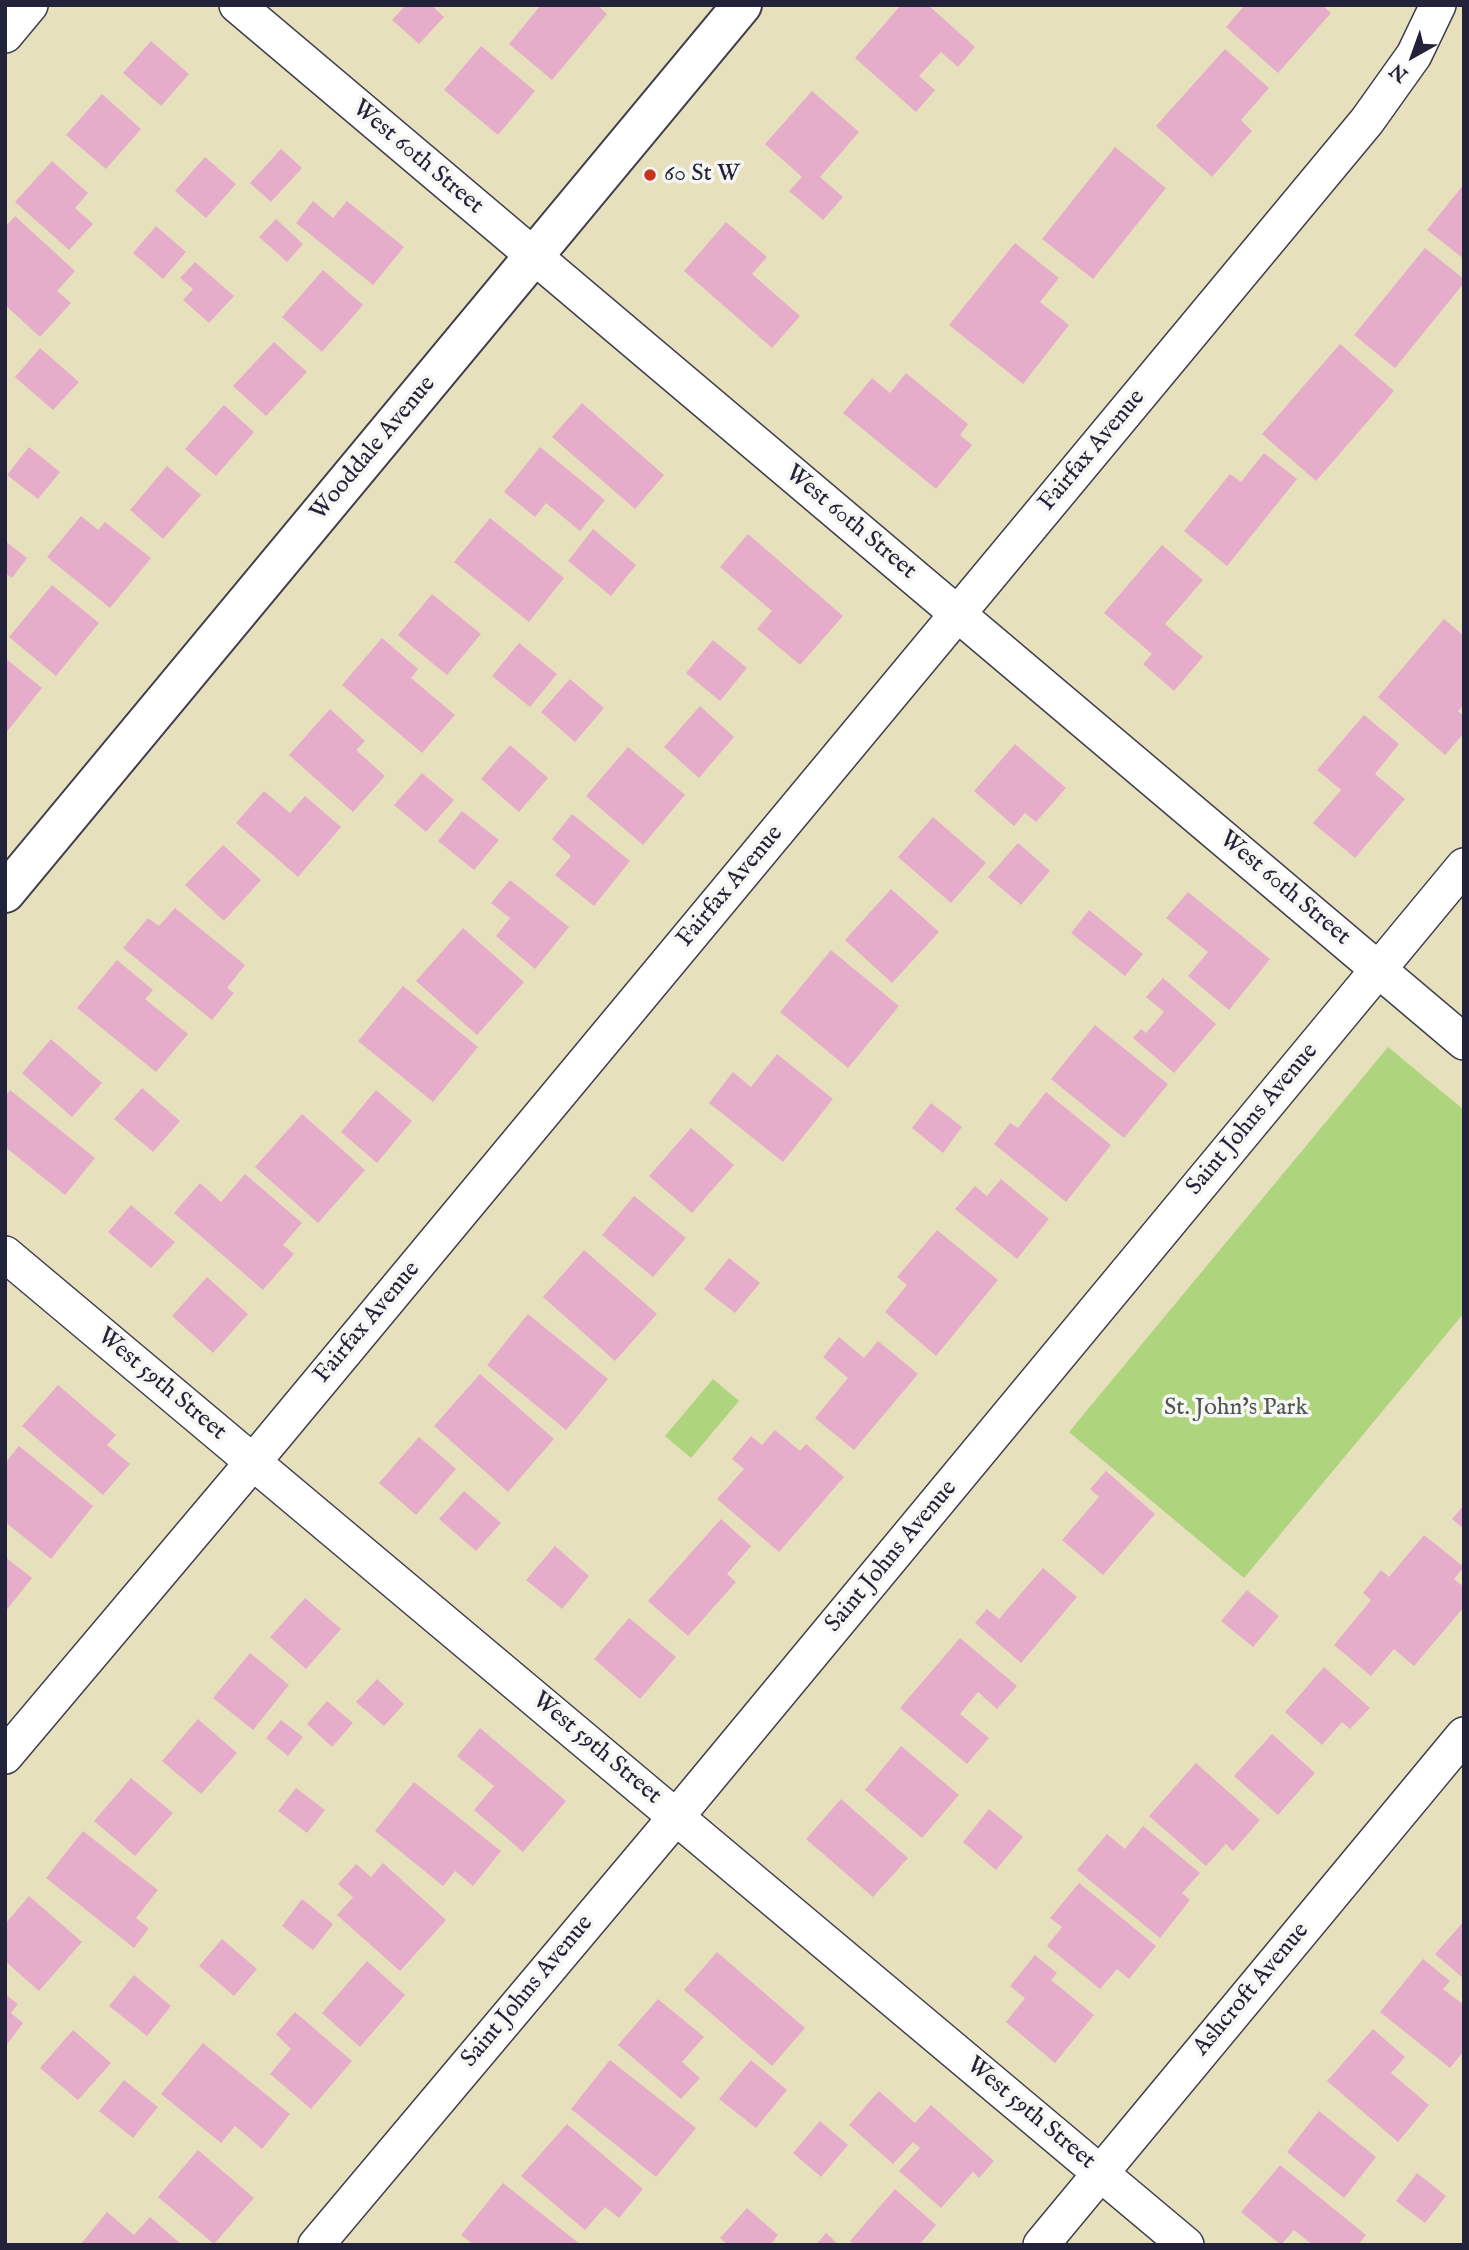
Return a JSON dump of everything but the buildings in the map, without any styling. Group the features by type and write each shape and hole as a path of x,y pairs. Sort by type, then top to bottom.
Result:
{"street":[{"path":"5,35 30,5"},
{"name":"West 60th Street","path":"237,5 1464,1042"},
{"name":"Wooddale Avenue","path":"5,893 743,5"},
{"name":"Fairfax Avenue","path":"5,1756 253,1462 1367,121 1414,54 1438,5"},
{"name":"Saint Johns Avenue","path":"316,2245 676,1817 1464,866"},
{"name":"West 59th Street","path":"5,1254 1186,2245"},
{"name":"Ashcroft Avenue","path":"1041,2245 1464,1735"}],"green space":[{"name":"St. John's Park","path":"1388,1047 1464,1110 1464,1313 1244,1578 1069,1432"},
{"path":"713,1379 739,1401 691,1458 665,1436"}],"place":[{"name":"60 St W","path":"650,175"}]}
